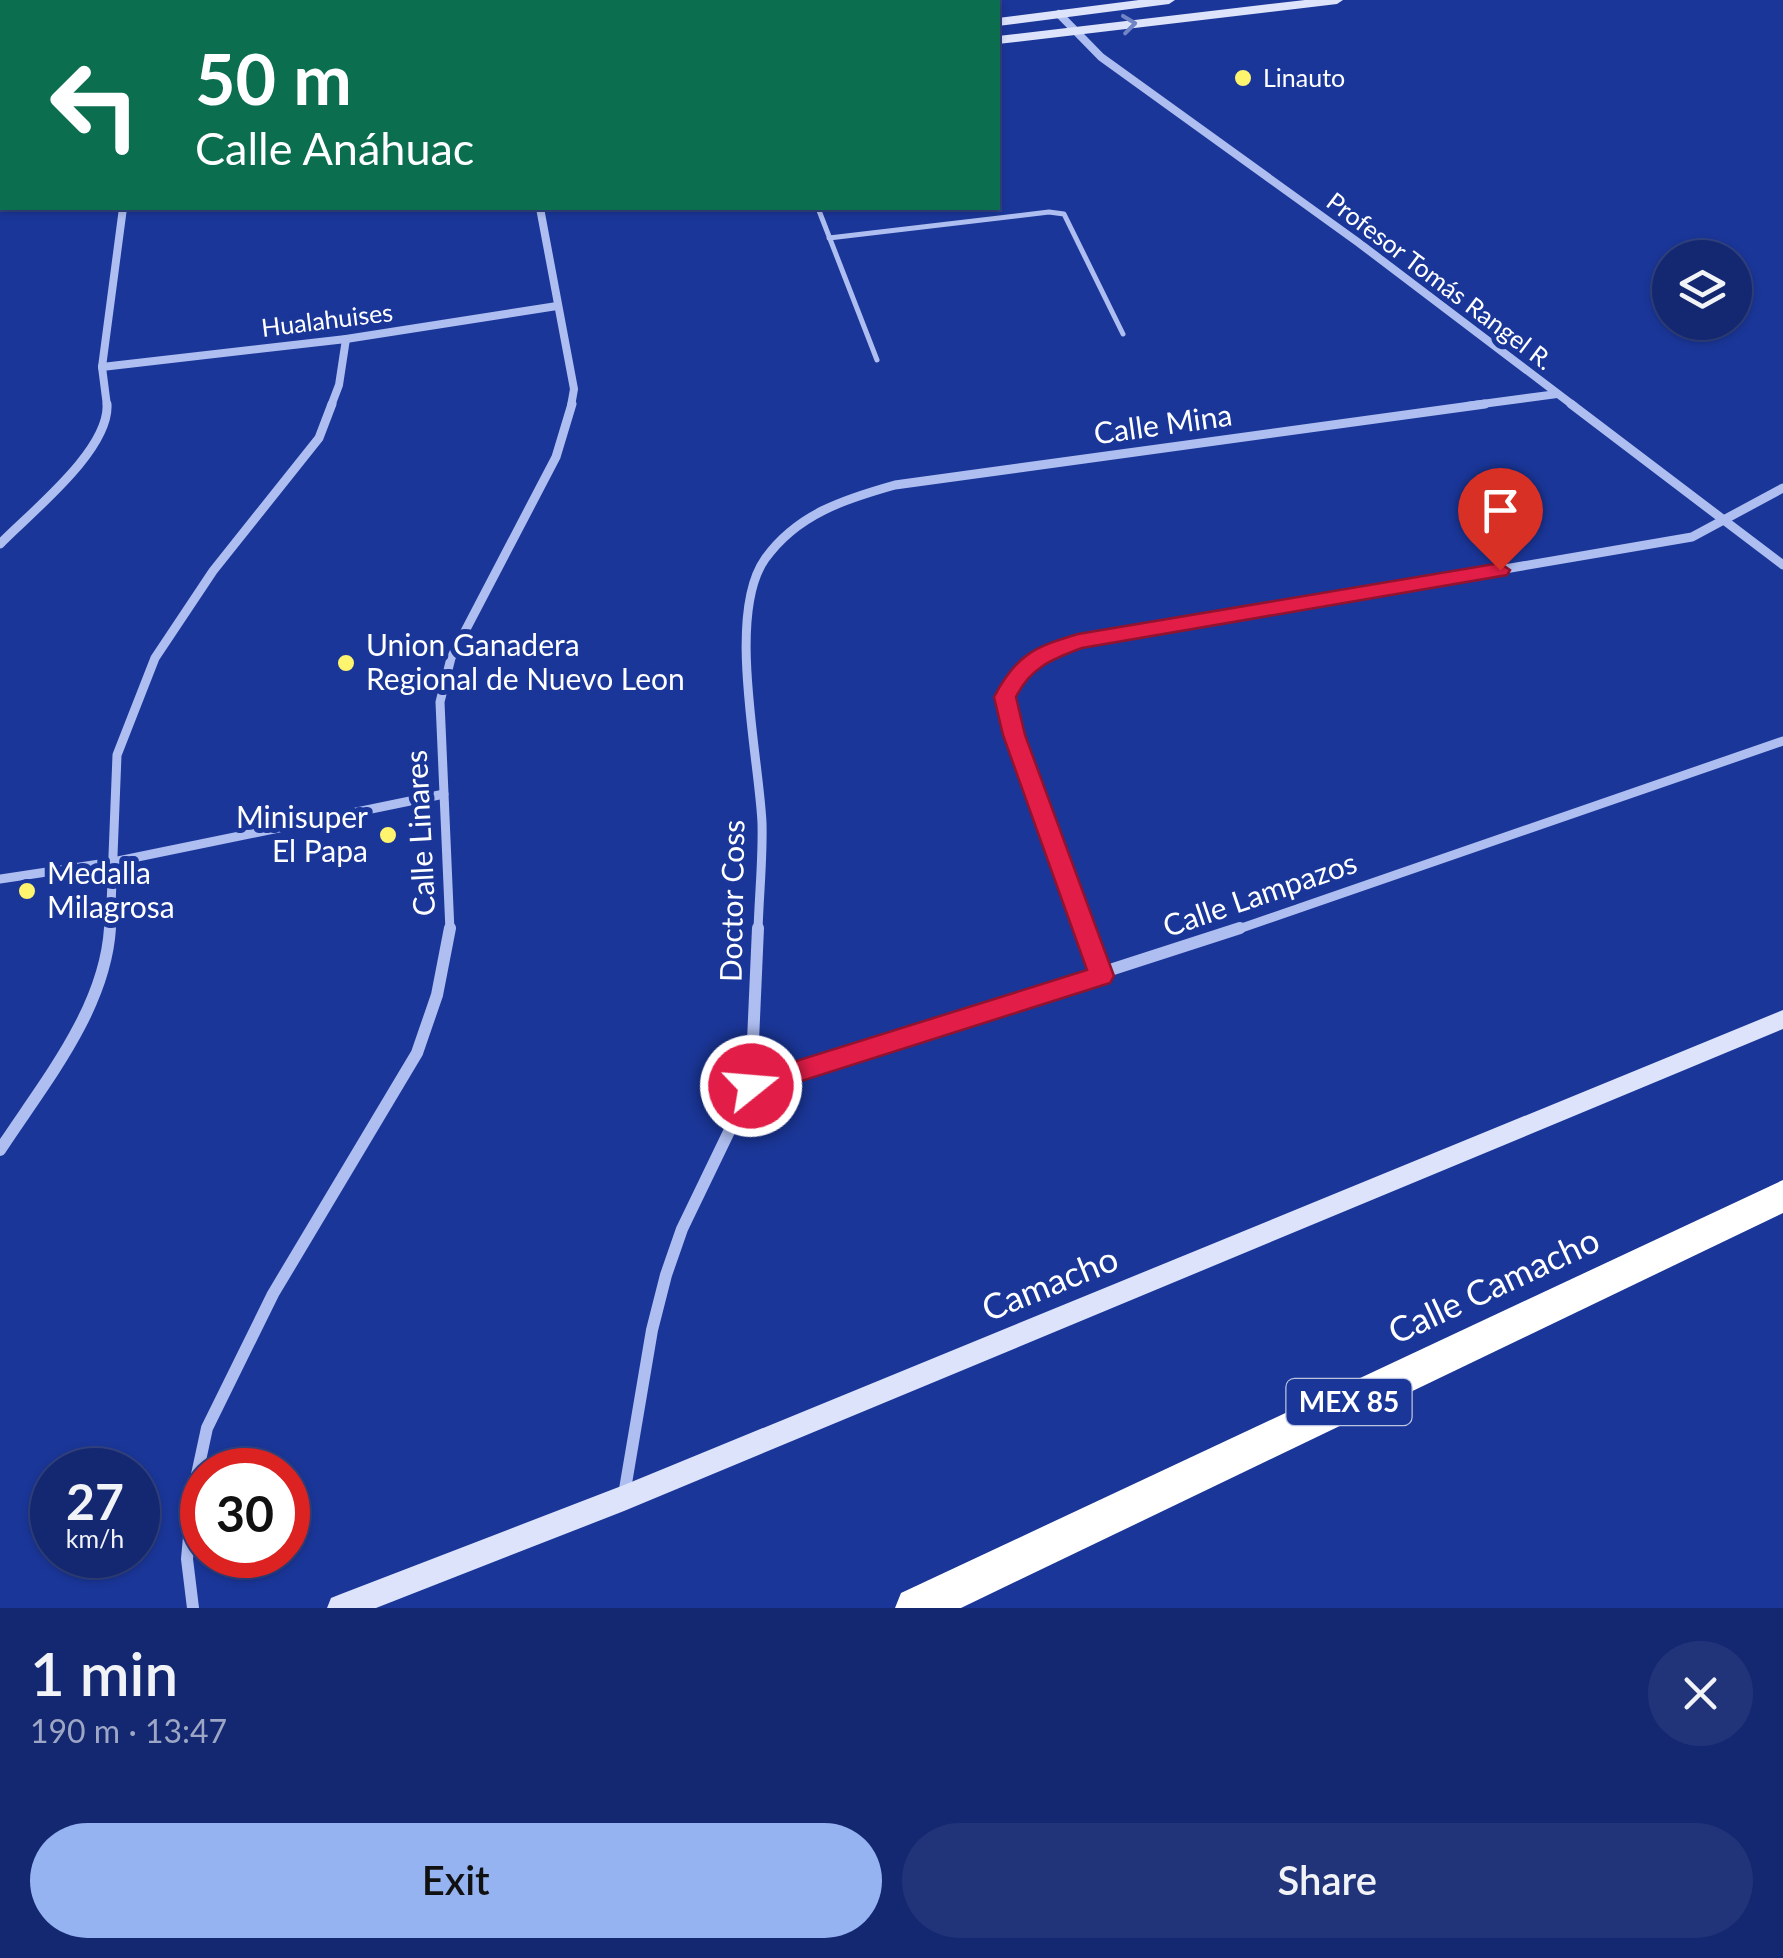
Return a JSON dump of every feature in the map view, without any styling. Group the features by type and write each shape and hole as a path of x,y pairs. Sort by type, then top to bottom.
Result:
{"highway":[{"name":"Calle Camacho","path":"916,1608 1783,1196"}],"street":[{"path":"1000,22 1169,0"},
{"path":"1000,40 1337,0"},
{"name":"Profesor Tomás Rangel R.","path":"1059,14 1101,57 1359,243 1783,566"},
{"path":"0,544 82,462 104,429 108,410 102,367 122,210"},
{"name":"Calle Linares","path":"193,1608 188,1558 193,1493 208,1428 273,1294 417,1053 437,995 452,923 440,702 452,658 474,608 556,457 574,389 540,210"},
{"name":"Hualahuises","path":"102,367 346,339 557,306"},
{"path":"0,1150 71,1042 98,984 110,935 117,755 155,658 213,571 320,438 339,386 346,339"},
{"name":"Calle Mina","path":"786,534 836,502 895,485 1557,394"},
{"path":"1101,976 1014,735 1005,697 1018,672 1043,655 1078,642 1692,537 1761,495 1783,488"},
{"name":"Doctor Coss","path":"624,1498 652,1330 666,1276 682,1230 751,1086 762,824 744,624 762,563 786,534"},
{"name":"Calle Lampazos","path":"751,1086 1101,976 1783,740"},
{"path":"0,879 113,862 444,794"},
{"name":"Camacho","path":"341,1608 624,1498 1783,1019"}],"lane":[{"path":"819,210 876,360"},
{"path":"829,238 1049,212 1064,214 1123,334"}],"place":[{"name":"Linauto","path":"1243,78"},
{"name":"Union Ganadera Regional de Nuevo Leon","path":"346,663"},
{"name":"Minisuper El Papa","path":"388,835"},
{"name":"Medalla Milagrosa","path":"27,891"}],"route":[{"path":"751,1086 1101,976 1014,735 1005,697 1018,672 1043,655 1078,642 1500,570"}]}
